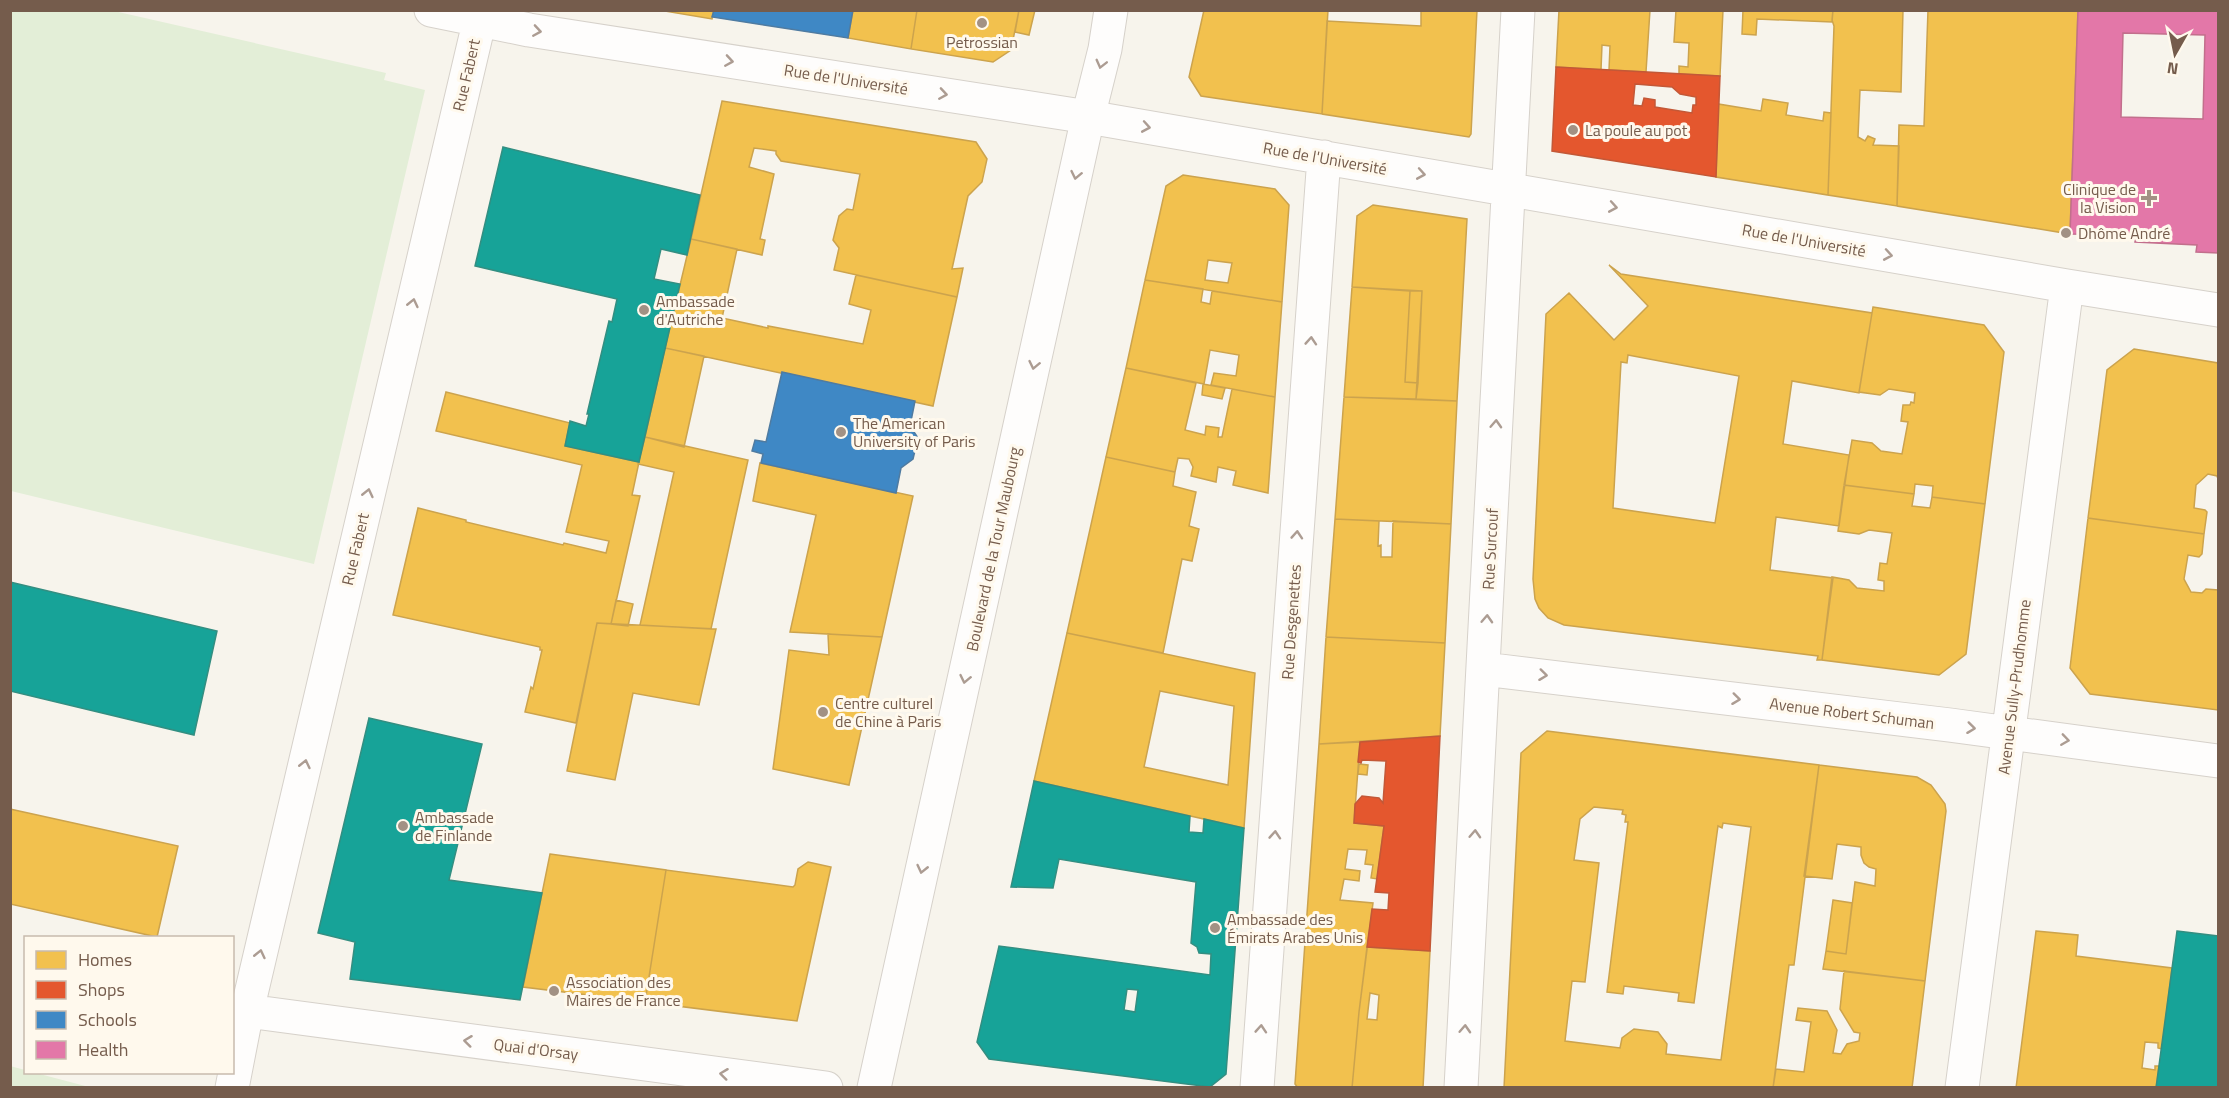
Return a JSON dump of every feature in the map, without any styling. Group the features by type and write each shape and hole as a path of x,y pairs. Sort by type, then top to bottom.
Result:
{"street":[{"name":"Rue de l'Université","path":"431,10 480,15 1088,117 2218,310"},
{"name":"Boulevard de la Tour Maubourg","path":"874,1088 1088,117 1105,49 1111,10"},
{"name":"Rue Surcouf","path":"1461,1088 1518,10"},
{"name":"Rue Fabert","path":"232,1088 247,1011 480,15"},
{"name":"Rue Desgenettes","path":"1257,1088 1324,157"},
{"name":"Avenue Sully-Prudhomme","path":"1962,1088 2067,286"},
{"name":"Avenue Robert Schuman","path":"1484,669 2007,732 2218,761"},
{"name":"Quai d'Orsay","path":"247,1011 826,1088"}],"green space":[{"path":"11,10 114,11 386,73 384,80 425,90 314,564 11,491"},
{"path":"10,1066 24,1070 24,1074 40,1074 89,1087 11,1087"}],"building: Homes":[{"path":"659,10 714,10 712,19"},
{"path":"853,10 917,10 911,49 848,38"},
{"path":"917,10 1019,10 1011,50 993,62 911,49"},
{"path":"1019,10 1035,10 1029,35 1015,32"},
{"path":"1204,10 1328,10 1322,114 1201,96 1189,77"},
{"path":"1421,10 1477,10 1471,134 1469,137 1322,114 1327,21 1421,26"},
{"path":"1559,10 1650,10 1646,72 1609,70 1610,46 1602,45 1601,70 1556,67"},
{"path":"1676,10 1723,10 1720,76 1679,74 1679,66 1688,67 1689,43 1674,42"},
{"path":"1743,10 1833,10 1832,22 1757,19 1756,35 1742,34"},
{"path":"1833,10 1903,10 1901,92 1860,90 1858,137 1865,141 1868,136 1875,139 1873,145 1899,146 1897,206 1828,195"},
{"path":"1928,10 2078,10 2070,234 1897,206 1899,125 1924,126"},
{"path":"1763,99 1788,103 1786,115 1823,121 1824,112 1831,113 1828,195 1716,177 1718,104 1761,111"},
{"path":"722,101 976,142 987,159 982,182 968,196 952,269 963,268 957,297 834,270 839,248 833,240 839,216 847,209 853,210 860,174 781,161 776,151 754,148 749,167 774,174 760,239 765,240 762,255 691,239"},
{"path":"1183,175 1275,189 1289,205 1282,302 1145,280 1166,186","holes":["1208,260 1232,263 1228,283 1205,280"]},
{"path":"1373,205 1467,219 1457,401 1416,399 1422,291 1352,287 1357,216"},
{"path":"691,239 737,249 722,318 863,344 871,310 849,304 856,275 957,297 933,406 665,348"},
{"path":"1609,265 1621,274 1872,313 1859,393 1792,381 1783,444 1849,455 1839,526 1776,517 1770,570 1833,578 1822,660 1817,660 1818,656 1564,625 1548,618 1539,608 1535,599 1533,579 1546,314 1569,293 1614,340 1648,306","holes":["1628,355 1739,376 1715,523 1613,508 1621,362 1627,363"]},
{"path":"1145,280 1203,289 1201,302 1210,304 1212,291 1282,302 1275,397 1211,385 1214,373 1236,376 1239,355 1210,350 1204,384 1126,368"},
{"path":"1352,287 1410,291 1405,382 1418,383 1416,399 1344,397"},
{"path":"1410,291 1422,291 1418,383 1405,382"},
{"path":"1873,307 1984,325 2004,352 1985,504 1932,497 1933,486 1915,484 1914,494 1844,485 1852,440 1872,443 1881,451 1902,454 1908,422 1901,421 1903,405 1914,403 1915,393 1889,389 1880,395 1859,392"},
{"path":"665,348 704,356 684,447 645,437"},
{"path":"2134,349 2218,363 2218,479 2217,476 2208,474 2196,485 2194,508 2207,512 2204,534 2088,518 2107,370"},
{"path":"1126,368 1196,383 1185,430 1205,435 1206,426 1219,428 1218,437 1222,437 1232,389 1275,397 1268,493 1233,485 1236,471 1218,467 1216,482 1191,476 1193,467 1189,459 1178,458 1175,472 1106,457"},
{"path":"1203,384 1225,388 1222,399 1202,395"},
{"path":"446,392 570,423 565,446 639,462 632,495 640,496 611,624 597,623 576,723 525,712 542,650 540,647 393,615 418,508 466,520 466,522 606,553 609,541 566,532 582,465 436,431"},
{"path":"1344,397 1457,401 1451,524 1335,519"},
{"path":"645,437 748,460 711,629 640,625 674,472 638,464"},
{"path":"1106,457 1175,472 1173,486 1196,492 1189,526 1199,529 1192,561 1182,559 1163,653 1067,633"},
{"path":"760,463 913,496 882,637 790,632 816,515 753,501"},
{"path":"1844,485 1914,494 1912,506 1930,508 1932,497 1985,504 1966,654 1939,675 1822,660 1832,577 1849,580 1857,588 1884,591 1884,581 1878,580 1880,563 1887,564 1892,533 1869,530 1859,534 1838,531"},
{"path":"2088,518 2204,534 2202,554 2199,557 2188,555 2184,579 2191,592 2202,593 2206,589 2218,590 2218,710 2090,694 2070,668"},
{"path":"1335,519 1379,521 1378,546 1381,545 1381,557 1392,557 1393,521 1451,524 1445,643 1326,637"},
{"path":"616,600 633,604 628,626 611,624"},
{"path":"597,623 716,629 699,705 633,693 615,780 567,771"},
{"path":"1067,633 1255,673 1244,828 1034,781","holes":["1160,691 1234,706 1228,785 1144,767"]},
{"name":"Centre culturel de Chine à Paris","path":"828,634 882,637 849,785 773,769 789,650 829,655"},
{"path":"1326,637 1445,643 1440,736 1319,744"},
{"path":"1547,731 1819,765 1794,965 1789,965 1773,1088 1504,1088 1521,753","holes":["1594,807 1623,810 1622,814 1626,815 1625,822 1628,822 1607,992 1623,994 1624,986 1679,993 1678,1001 1694,1003 1718,826 1722,828 1723,823 1751,827 1721,1060 1666,1054 1667,1044 1658,1032 1634,1029 1622,1038 1620,1048 1565,1041 1572,981 1585,982 1599,863 1574,860 1580,819"]},
{"path":"1360,742 1354,823 1384,826 1377,879 1371,878 1373,865 1365,864 1367,850 1348,849 1345,869 1360,871 1359,881 1344,879 1340,900 1373,903 1352,1088 1298,1088 1295,1084 1319,744"},
{"path":"1359,764 1368,765 1367,775 1358,774"},
{"path":"1819,765 1917,777 1931,785 1945,804 1925,981 1823,969 1826,951 1846,954 1855,882 1875,886 1876,869 1864,863 1861,847 1837,844 1832,879 1804,876"},
{"path":"10,809 178,846 157,936 10,904"},
{"path":"550,854 666,870 645,1002 523,987"},
{"path":"808,862 831,867 797,1021 645,1002 666,870 793,887 798,869"},
{"path":"1833,900 1852,903 1846,954 1826,951"},
{"path":"2036,931 2078,935 2076,956 2172,968 2162,1049 2158,1048 2158,1043 2145,1042 2142,1068 2155,1070 2155,1066 2159,1066 2156,1088 2016,1088"},
{"path":"1367,947 1430,951 1423,1088 1352,1088","holes":["1370,993 1379,995 1377,1020 1367,1019"]},
{"path":"1844,971 1925,981 1912,1088 1773,1088 1776,1069 1804,1072 1811,1022 1796,1020 1798,1008 1827,1011 1837,1030 1833,1053 1841,1054 1847,1044 1859,1041 1860,1033 1854,1032 1840,1009"}],"building: Shops":[{"path":"1556,67 1720,76 1716,177 1552,151","holes":["1635,84 1672,87 1680,94 1696,97 1696,105 1693,105 1692,113 1655,107 1655,100 1644,98 1642,106 1633,105"]},
{"path":"1440,736 1430,951 1367,947 1372,909 1388,910 1389,893 1375,892 1384,826 1354,823 1355,804 1362,796 1379,798 1383,803 1386,761 1362,760 1361,763 1358,762 1360,742"}],"building: Schools":[{"path":"714,10 853,10 848,38 712,17"},
{"name":"The American University of Paris","path":"782,372 915,401 910,426 918,438 913,459 901,468 896,493 761,463 763,454 752,451 755,440 766,442"}],"building: Health":[{"path":"2078,10 2218,10 2218,253 2196,252 2197,245 2135,242 2136,235 2070,234","holes":["2123,33 2205,35 2203,119 2121,117"]}],"building: Public":[{"name":"Ambassade d'Autriche","path":"503,147 700,195 687,255 661,249 654,279 680,284 639,462 565,446 570,421 586,426 609,321 612,322 617,299 475,266"},
{"path":"10,582 217,631 194,735 10,691"},
{"name":"Ambassade de Finlande","path":"369,718 482,744 449,880 542,893 520,1000 350,979 355,942 318,933"},
{"name":"Ambassade des Émirats Arabes Unis","path":"1034,781 1190,816 1189,832 1203,833 1204,819 1244,828 1226,1074 1210,1087 989,1059 977,1042 999,946 1210,975 1211,954 1199,953 1197,947 1191,943 1196,882 1059,859 1053,888 1011,887","holes":["1127,989 1138,990 1135,1012 1124,1010"]},
{"path":"2177,931 2218,936 2218,1088 2156,1088"}],"place":[{"name":"Petrossian","path":"982,23"},
{"name":"La poule au pot","path":"1573,130"},
{"name":"Clinique de la Vision","path":"2149,198"},
{"name":"Dhôme André","path":"2066,233"},
{"name":"Ambassade d'Autriche","path":"644,310"},
{"name":"The American University of Paris","path":"841,432"},
{"name":"Centre culturel de Chine à Paris","path":"823,712"},
{"name":"Ambassade de Finlande","path":"403,826"},
{"name":"Ambassade des Émirats Arabes Unis","path":"1215,928"},
{"name":"Association des Maires de France","path":"554,991"}]}
